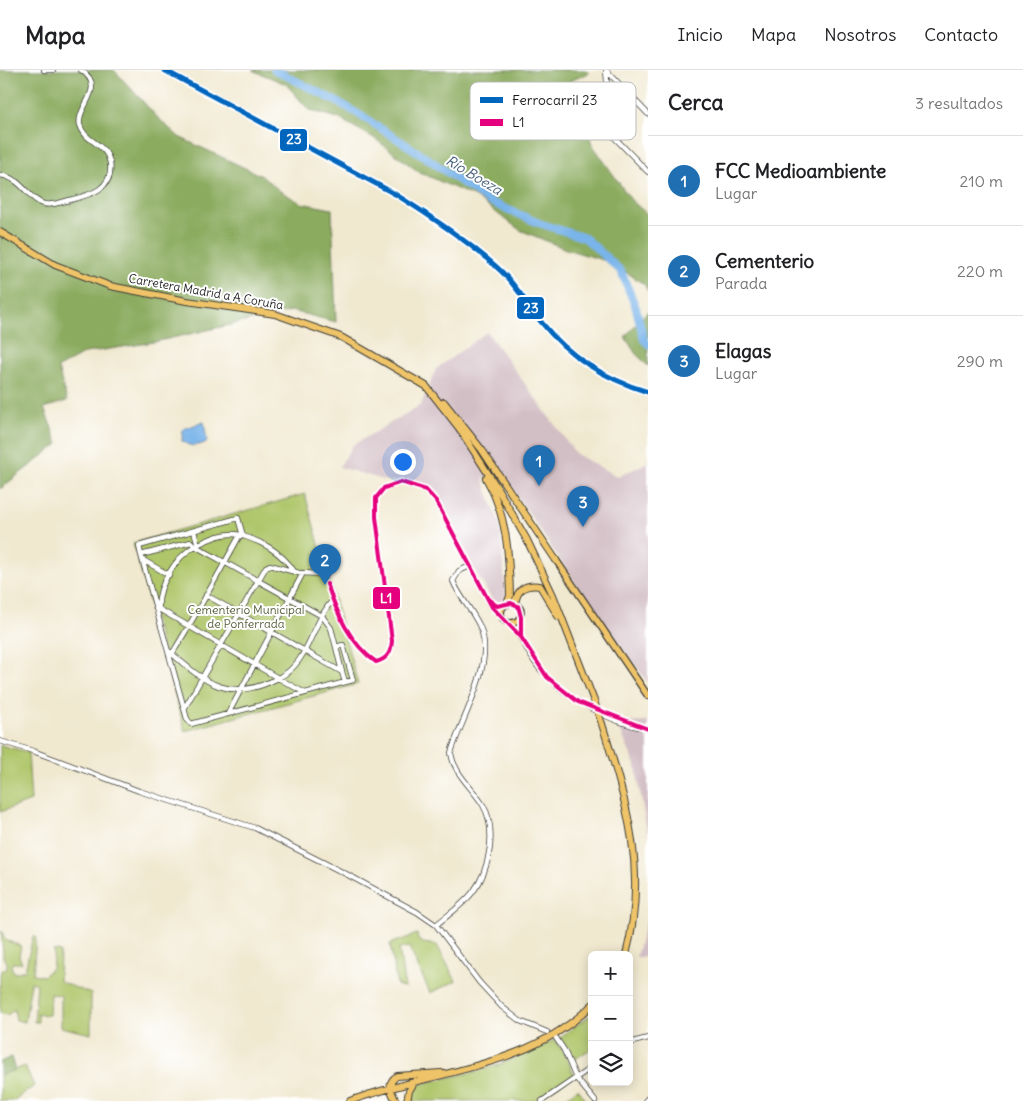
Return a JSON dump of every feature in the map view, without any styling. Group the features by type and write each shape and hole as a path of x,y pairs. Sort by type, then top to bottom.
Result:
{"highway":[{"name":"Carretera Madrid a A Coruña","path":"0,232 55,265 110,286 187,301 275,314 341,337 426,386 459,428 500,493 530,546 553,595 594,701 634,825 640,860 641,895 634,934 628,951"},
{"path":"426,386 453,411 556,560"},
{"path":"459,428 496,498 505,527 510,596 505,605"},
{"path":"516,604 516,596 521,588 530,585 540,586 547,594 580,662"},
{"path":"350,1101 398,1085 447,1073 521,1050 556,1033 588,1008"},
{"path":"396,1101 390,1088 393,1078 400,1075 447,1073"},
{"path":"407,1100 415,1081"},
{"path":"398,1085 407,1100"}],"main road":[{"path":"556,560 648,696"},
{"path":"516,604 521,612 519,619 516,622 508,623 501,616 505,605 516,604"}],"street":[{"path":"44,70 54,70"},
{"path":"0,175 11,178 36,200 49,204 86,196 100,189 105,184 110,172 108,155 104,148 87,136 80,125 80,118 92,88 89,77 81,70"},
{"path":"606,70 617,82"},
{"path":"636,101 648,114"},
{"path":"617,140 648,172"},
{"path":"426,490 436,500 492,607 501,616"},
{"path":"172,654 242,535 238,518 139,546 188,722 193,724 353,680 343,645 336,647"},
{"path":"194,530 196,546"},
{"path":"158,610 160,594 169,574 181,557 196,546 219,536 234,533 242,535 276,551 294,571"},
{"path":"142,557 190,542 322,616 331,628 345,682"},
{"path":"142,557 169,574"},
{"path":"184,709 266,567 270,565 302,573 326,574"},
{"path":"436,925 473,893 483,874 491,840 486,810 460,775 452,753 473,701 483,655 480,628 453,581 459,571 470,566"},
{"path":"228,714 302,573"},
{"path":"206,595 342,672"},
{"path":"488,599 498,606 505,605"},
{"path":"167,650 201,679 222,687 241,690 262,686 278,678 296,665 332,601"},
{"path":"158,610 305,693"},
{"path":"519,619 522,637"},
{"path":"508,623 522,637 537,664 547,677 578,702 648,730"},
{"path":"0,741 33,751 139,791 254,828 348,875 417,912 436,925 479,982 502,1006 520,1021 547,1032"},
{"path":"556,1038 564,1050 576,1078 595,1101"},
{"path":"633,1042 648,1038"},
{"path":"542,1101 588,1070"},
{"path":"645,1101 648,1098"}],"shaded area":[{"path":"487,332 576,454 618,477 648,462 648,683 576,584 498,467 483,479 500,525 506,598 501,602 493,601 435,495 426,487 403,481 387,481 339,467 353,445 421,405 436,369"},
{"path":"648,722 648,838 636,767 617,723"},
{"path":"648,907 648,957 636,957 646,921"}],"green space":[{"path":"0,70 114,70 158,118 179,137 262,176 280,191 301,203 332,209 336,322 292,311 154,342 85,353 58,368 67,401 44,408 58,444 0,489"},
{"path":"252,70 586,70 589,73 570,82 470,82 470,140 591,140 631,200 648,215 648,292 645,285 613,263 566,249 520,230 475,197 419,172 374,138 338,118 309,110 286,84"},
{"path":"648,311 648,366 636,354 625,337"},
{"name":"Cementerio Municipal de Ponferrada","path":"305,494 358,684 185,731 133,543"},
{"path":"0,745 28,752 31,801 0,812"},
{"path":"2,931 5,940 21,946 19,956 22,963 12,963 11,966 14,973 25,970 33,936 36,938 33,974 43,976 52,968 54,950 60,952 59,981 91,994 91,1034 61,1027 61,995 50,994 49,1015 38,1014 38,1022 34,1022 37,984 31,982 25,1022 16,1020 14,1009 8,1015 0,1013 0,974 1,971 7,969 7,962 3,958"},
{"path":"417,934 418,940 423,943 437,945 456,981 430,993 409,947 399,949 405,988 397,985 390,944"},
{"path":"588,1017 588,1051 572,1061 559,1038"},
{"path":"555,1040 565,1054 574,1075 534,1101 411,1101 413,1087 498,1065"},
{"path":"11,1057 15,1070 0,1075 0,1062"},
{"path":"25,1066 34,1086 13,1101 0,1101 0,1075"},
{"path":"578,1089 587,1101 560,1101"}],"water":[{"path":"204,422 207,442 194,446 182,441 183,429"}],"waterway":[{"name":"Río Boeza","path":"275,70 347,107 424,156 488,201 539,223 585,238 621,271 636,308 644,340 648,344"}],"rail line":[{"name":"23","path":"164,70 395,194 437,221 477,250 502,272 537,317 564,347 603,374 648,392"}],"transit line":[{"name":"L1","path":"327,584 340,617 359,646 376,662 386,657 391,649 392,641 376,517 376,498 384,488 401,482 426,490 436,501 492,607 521,637 547,677 578,702 648,729"},
{"name":"L1","path":"488,599 497,606 511,603 518,606 521,617 521,637"}],"place":[{"name":"FCC Medioambiente","path":"539,486"},
{"name":"Elagas","path":"583,527"},
{"name":"Cementerio","path":"325,585"}]}
